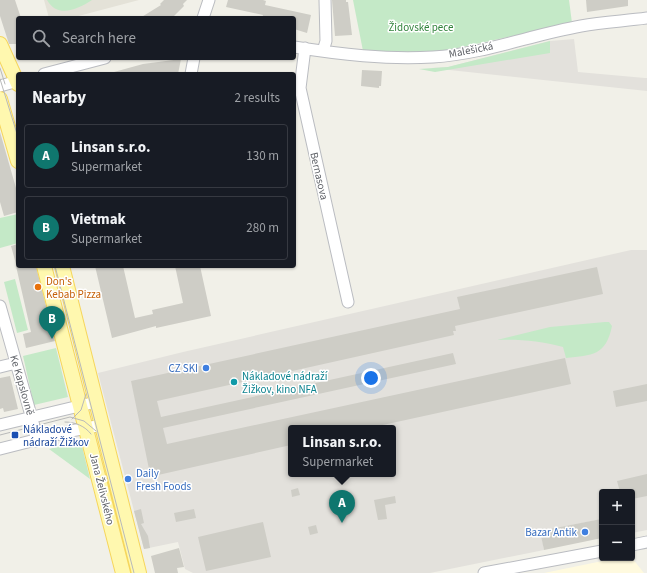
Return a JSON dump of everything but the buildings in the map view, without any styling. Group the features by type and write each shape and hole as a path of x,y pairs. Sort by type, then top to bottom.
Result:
{"main road":[{"path":"0,44 16,78"},
{"path":"0,98 16,154"},
{"name":"Jana Želivského","path":"45,268 123,573"},
{"name":"Jana Želivského","path":"62,268 140,573"}],"street":[{"path":"204,16 209,0"},
{"path":"323,51 326,41 325,0"},
{"name":"Malešická","path":"299,47 323,51 403,58 433,57 467,52 581,26 647,18"},
{"name":"Bernasova","path":"299,47 300,88 348,302"},
{"path":"53,72 98,60"},
{"path":"191,72 194,60"},
{"path":"0,86 16,82"},
{"name":"Ke Kapslovně","path":"0,306 30,417 35,430 36,440"},
{"path":"0,367 16,363"},
{"path":"0,425 96,402"},
{"path":"0,449 71,431 102,425"},
{"path":"635,544 647,542"},
{"path":"484,573 599,552"}],"shaded area":[{"path":"44,0 139,0 79,16 48,16"},
{"path":"574,39 578,72 647,78 647,91 431,68 448,67 550,41"},
{"name":"Nákladové nádraží Žižkov","path":"631,250 647,250 647,530 635,532 635,489 599,489 599,520 541,531 544,550 430,573 193,573 185,569 178,542 144,549 98,373 183,352"},
{"path":"602,561 634,561 644,573 544,573"}],"green space":[{"path":"47,0 92,0 75,9 62,11 52,6"},
{"name":"Židovské pece","path":"353,0 569,0 572,23 453,49 417,54 363,51"},
{"path":"550,41 550,53 435,72 419,69 448,67"},
{"path":"16,214 16,244 0,248 0,218"},
{"path":"15,279 28,330 17,333 4,282"},
{"path":"609,322 612,326 606,343 602,349 583,356 566,358 563,347 547,343 522,340 497,340 550,327"},
{"path":"56,348 68,397 34,405 23,356"},
{"path":"79,441 81,442 90,479 49,449"}],"tram line":[{"path":"0,68 5,84"},
{"path":"0,79 16,131"},
{"path":"56,268 134,573"},
{"path":"72,419 81,410 86,394"},
{"path":"0,435 70,417 84,421 96,431"},
{"path":"65,422 80,425 91,434"}],"place":[{"name":"Don's Kebab Pizza","path":"38,287"},
{"name":"Vietmak","path":"52,339"},
{"name":"CZ SKI","path":"206,368"},
{"name":"Nákladové nádraží Žižkov, kino NFA","path":"234,382"},
{"name":"Nákladové nádraží Žižkov","path":"15,435"},
{"name":"Daily Fresh Foods","path":"128,479"},
{"name":"Linsan s.r.o.","path":"342,523"},
{"name":"Bazar Antik","path":"585,532"}]}
